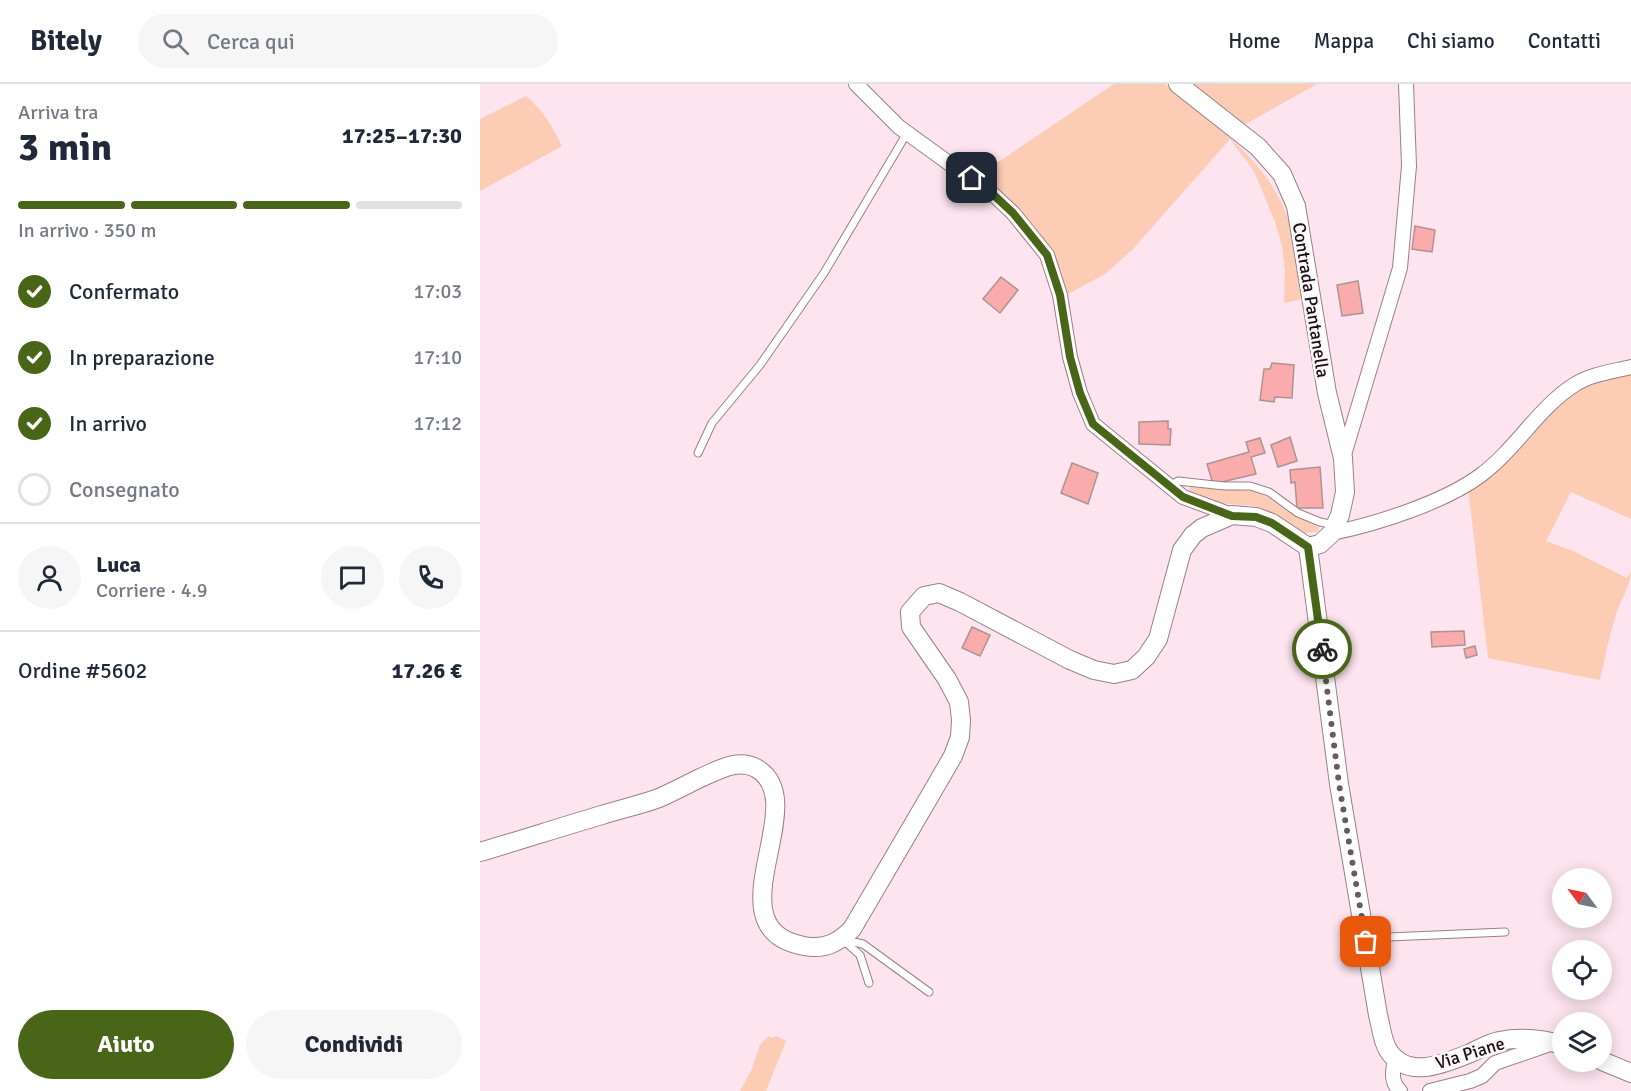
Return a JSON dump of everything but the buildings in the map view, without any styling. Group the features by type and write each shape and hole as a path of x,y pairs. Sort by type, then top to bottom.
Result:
{"street":[{"path":"856,84 907,133 983,185 1013,213 1047,255 1060,295 1070,357 1080,393 1093,424 1183,497 1232,516 1256,517 1272,523 1308,547 1320,544 1334,529 1359,527 1402,513 1456,490 1481,475 1501,458 1554,401 1574,385 1593,375 1631,367"},
{"name":"Contrada Pantanella","path":"1178,84 1258,147 1282,174 1296,206 1327,393 1343,458 1345,492 1334,529"},
{"path":"1343,458 1400,268 1409,166 1406,84"},
{"path":"480,852 659,798 727,765 748,766 757,769 770,782 777,801 762,902 765,921 778,937 795,945 811,948 829,946 842,939 852,928 953,756 960,737 962,720 959,702 947,679 911,627 910,612 916,603 924,596 939,593 1094,670 1114,674 1132,670 1146,657 1158,639 1182,550 1187,542 1202,528 1232,516"},
{"path":"1308,547 1339,784 1365,938 1383,1036 1395,1059 1392,1076 1394,1083 1401,1091"},
{"name":"Via Piane","path":"1395,1059 1416,1068 1446,1063 1498,1041 1530,1039 1552,1043"},
{"path":"1430,1091 1479,1085 1495,1063 1552,1046"},
{"path":"1612,1065 1631,1073"}],"lane":[{"path":"698,453 711,423 760,365 824,273 907,133"},
{"path":"1168,486 1178,482 1250,486 1269,492 1298,513 1334,529"},
{"path":"1365,938 1505,932"},
{"path":"842,939 860,955 869,983"},
{"path":"842,939 863,944 928,992"}],"shaded area":[{"path":"1114,84 1165,84 1220,129 1254,162 1280,200 1289,222 1303,299 1284,303 1285,271 1282,246 1275,222 1254,171 1230,139 1133,249 1105,274 1068,294 1059,267 1041,238 979,175"},
{"path":"1185,84 1317,84 1240,127"},
{"path":"526,96 547,119 562,146 480,191 480,119"},
{"path":"1631,373 1631,519 1571,492 1546,541 1573,551 1627,578 1631,571 1609,639 1600,680 1488,658 1468,487 1575,390 1591,382"},
{"path":"1191,485 1218,490 1243,489 1256,492 1284,506 1318,527 1319,530 1300,533 1271,513 1255,506 1218,503 1189,490"},
{"path":"768,1036 773,1038 776,1036 786,1041 766,1091 740,1091 751,1071 760,1045"}],"way so far":[{"path":"1322,649 1339,784 1366,942"}],"route":[{"path":"972,178 983,185 1013,213 1047,255 1060,295 1070,357 1080,393 1093,424 1183,497 1232,516 1256,517 1272,523 1308,547 1322,649"}]}
